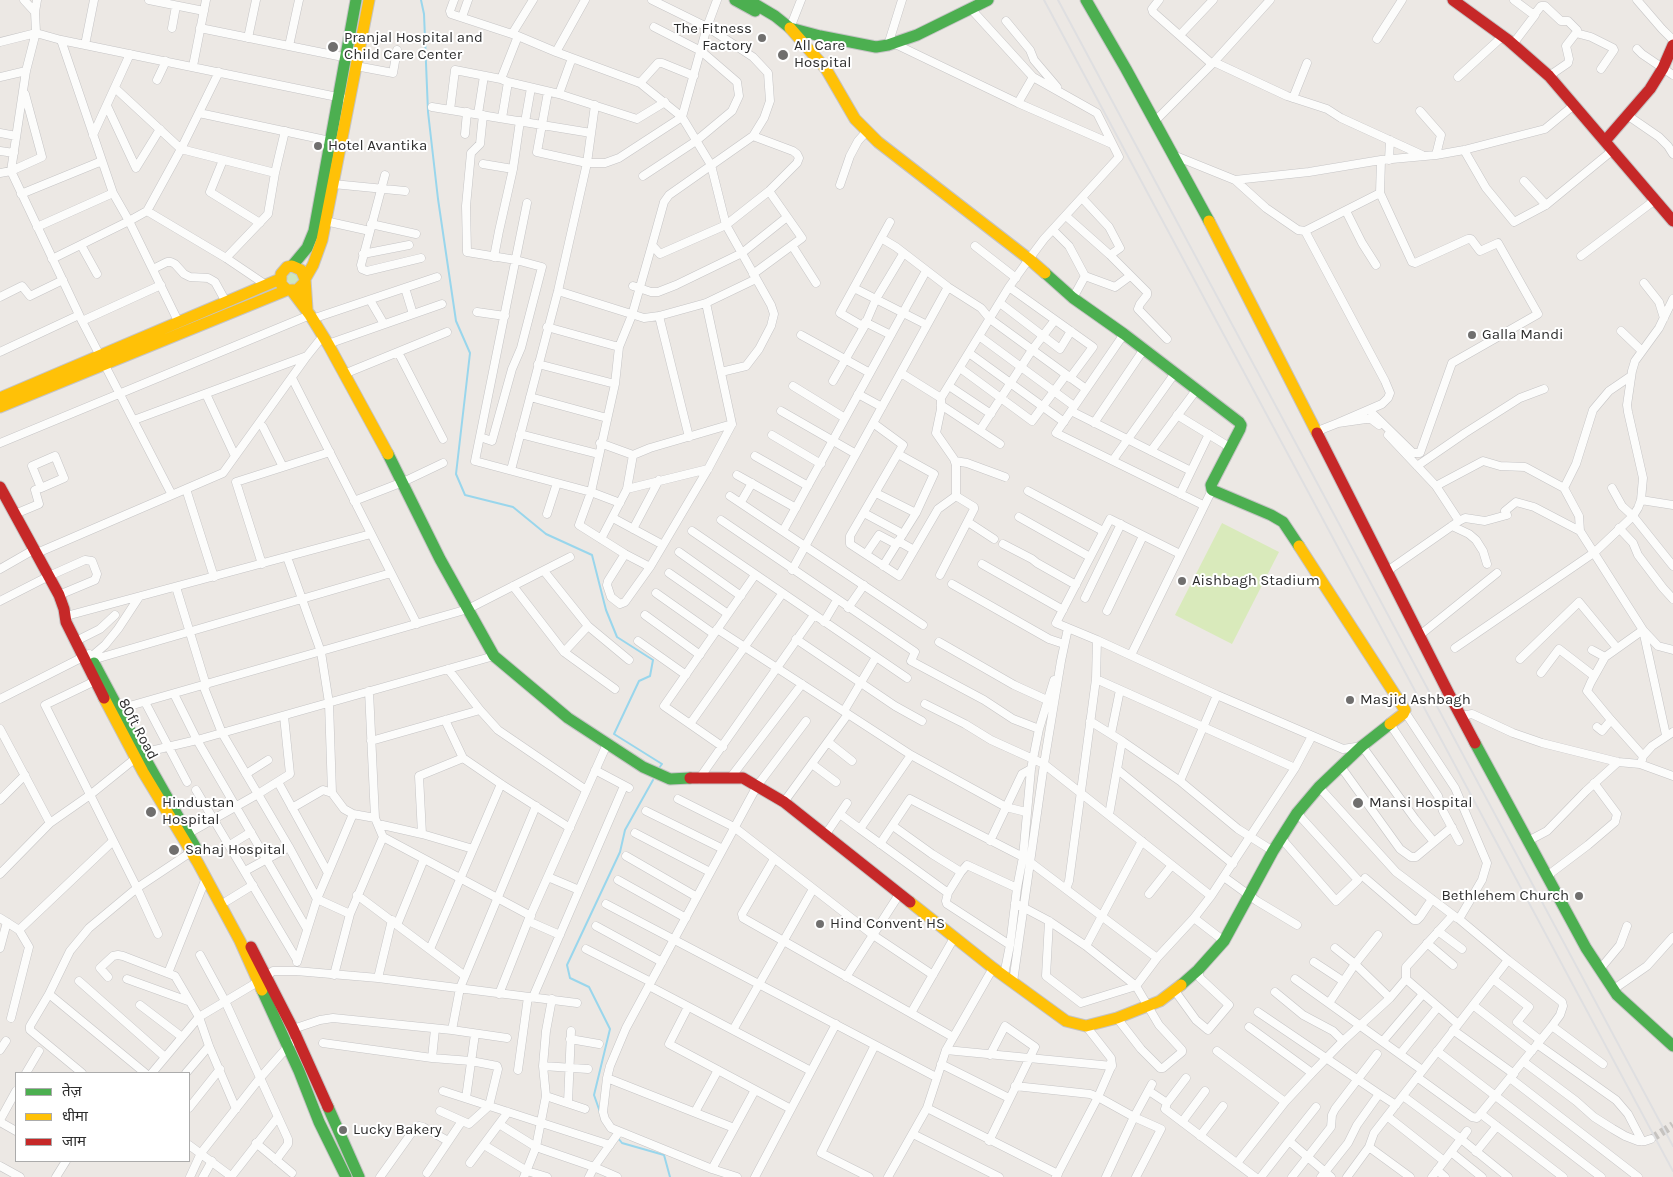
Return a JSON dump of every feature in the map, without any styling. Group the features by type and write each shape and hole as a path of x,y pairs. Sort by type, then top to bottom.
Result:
{"main road":[{"path":"354,0 314,231 307,248 292,266 283,270 280,279 283,288 290,291 310,315 326,340 403,482 440,559 494,656 568,718 643,768 670,779 743,778 784,802 954,938 1066,1021 1086,1026 1117,1018 1147,1007 1175,991 1198,970 1224,941 1273,851 1297,814 1319,787 1362,746 1405,712 1404,708 1283,522 1212,490 1211,485 1231,448 1240,423 1074,298 1029,259 878,142 855,119 826,69 790,28 748,0"},
{"path":"0,398 101,359 297,290 304,281 322,240 368,0"},
{"path":"735,0 763,15 780,20"},
{"path":"790,28 876,47 917,35 973,5 988,0"},
{"path":"1086,0 1216,234 1460,716 1586,948 1618,995 1673,1046"},
{"path":"1453,0 1503,36 1549,76 1673,221"},
{"path":"1609,145 1627,115 1668,72 1673,45"},
{"path":"292,266 301,270 310,315"},
{"path":"0,407 179,323 280,279"},
{"name":"80ft Road","path":"0,487 59,595 67,612 66,622 89,657 95,680 139,755 263,980"},
{"path":"67,612 82,638 89,657 119,709 139,755 189,833 227,901 263,980 287,1046 319,1122 346,1177"},
{"path":"263,980 295,1034 359,1177"}],"street":[{"path":"24,0 35,12"},
{"path":"85,45 94,0"},
{"path":"153,0 204,12"},
{"path":"194,66 206,0"},
{"path":"248,38 256,0"},
{"path":"289,46 299,0"},
{"path":"454,0 450,13 515,35 640,84 682,117 711,165 726,224 774,314 771,326 759,349 746,366 721,372"},
{"path":"462,17 468,0"},
{"path":"502,118 504,80 515,35 533,0"},
{"path":"556,52 586,0"},
{"path":"650,567 625,554 579,525 591,492 600,443 615,384 619,348 632,315 637,288 664,202 669,196 753,136 764,118 770,101 768,73 753,58 707,27 652,0"},
{"path":"548,92 537,152 587,163 612,161 682,117 707,27 717,0"},
{"path":"790,28 801,0"},
{"path":"902,0 890,44 1112,144"},
{"path":"1158,0 1152,9 1153,12 1213,63 1294,98 1328,109 1341,118 1424,156"},
{"path":"1180,35 1213,0"},
{"path":"1154,122 1213,63 1270,0"},
{"path":"1376,39 1402,0"},
{"path":"1514,0 1535,15"},
{"path":"1637,0 1673,40"},
{"path":"36,1 36,32 26,71 11,171 101,359 172,495"},
{"path":"1513,44 1543,3 1561,21 1568,21 1577,30 1566,46 1568,63 1549,76"},
{"path":"956,496 955,461 936,433 941,401 1009,287 1029,259 1119,157 1097,113 1033,77 973,5"},
{"path":"172,28 176,6"},
{"path":"1006,21 1030,50 1034,60 1046,76 1062,92"},
{"path":"644,176 696,141 732,110 739,96 738,82 701,51 654,27"},
{"path":"200,28 345,57 357,63 393,73 397,50"},
{"path":"0,42 36,32 85,45 350,99"},
{"path":"1576,33 1590,37 1613,48 1614,50 1600,69"},
{"path":"1458,77 1503,36"},
{"path":"62,40 114,193 130,221 179,323"},
{"path":"1637,49 1668,72"},
{"path":"93,135 130,54"},
{"path":"559,94 572,58"},
{"path":"157,80 166,61"},
{"path":"640,84 658,63 694,76"},
{"path":"1294,98 1308,63"},
{"path":"450,110 456,70 559,94 637,120 665,102"},
{"path":"0,77 26,71"},
{"path":"52,259 130,221 146,211 219,72"},
{"path":"480,437 492,441 512,369 521,348 542,267 516,260 469,254 467,251 466,206 471,153 480,144 484,76"},
{"path":"1018,103 1033,77"},
{"path":"115,88 180,149 275,173"},
{"path":"494,257 522,121 531,88"},
{"path":"0,173 11,171 42,157 23,90"},
{"path":"511,470 547,326 558,291 587,163 595,105"},
{"path":"1235,180 1308,172 1464,150 1544,128 1574,105"},
{"path":"107,106 136,168 160,129"},
{"path":"432,107 591,133"},
{"path":"1420,111 1442,135 1436,155"},
{"path":"464,134 467,112"},
{"path":"199,113 330,141"},
{"path":"1627,115 1664,141 1673,154"},
{"path":"226,258 268,214 285,131"},
{"path":"840,185 850,156 866,131"},
{"path":"0,133 16,136"},
{"path":"652,245 660,254 726,224 769,191 797,163 799,158 793,151 753,136"},
{"path":"1370,410 1413,453 1420,453 1452,363 1538,314 1498,243 1480,250 1471,239 1468,239 1415,263 1412,262 1380,193 1390,140"},
{"path":"1464,150 1486,188 1514,222 1546,205 1609,145"},
{"path":"0,151 14,153"},
{"path":"1173,155 1235,180 1266,208 1298,230 1305,231 1380,193"},
{"path":"223,160 210,192 260,223"},
{"path":"22,194 102,161"},
{"path":"483,164 513,169"},
{"path":"385,175 360,265 362,269 367,271 420,258"},
{"path":"1524,181 1546,205"},
{"path":"333,184 405,190"},
{"path":"558,291 644,318 659,316 706,303 755,276 802,238 769,191"},
{"path":"37,227 114,193"},
{"path":"1082,198 1109,227 1120,248 1110,255"},
{"path":"1581,256 1655,200"},
{"path":"527,203 475,462 591,492 620,503"},
{"path":"146,211 226,258 266,285"},
{"path":"1346,211 1362,243 1376,265"},
{"path":"1066,216 1110,255 1147,292 1138,309 1167,339"},
{"path":"637,288 651,292 667,289 700,274 742,253 788,217"},
{"path":"325,221 416,234"},
{"path":"890,222 840,314 891,335"},
{"path":"1053,230 1068,246 1085,276 1116,287 1130,276"},
{"path":"1305,231 1364,340 1390,393 1382,404 1315,432"},
{"path":"881,238 948,287 982,308 990,319 1086,389"},
{"path":"81,245 97,274"},
{"path":"363,254 409,245"},
{"path":"793,246 816,283"},
{"path":"975,246 1016,278"},
{"path":"833,381 903,254"},
{"path":"153,268 171,262 176,264 184,274 190,277 208,278 215,282 226,302"},
{"path":"783,531 926,271"},
{"path":"1074,298 1085,276"},
{"path":"0,443 310,315 370,300 437,277"},
{"path":"0,297 21,286 29,296 63,280"},
{"path":"1644,283 1659,302 1664,318"},
{"path":"0,352 161,285"},
{"path":"792,570 948,287"},
{"path":"960,368 1032,421 1093,347 1009,287"},
{"path":"405,288 413,314"},
{"path":"854,288 927,325"},
{"path":"370,300 384,324"},
{"path":"625,554 607,585 611,597 620,604 625,602 650,567 708,469 732,424 706,303"},
{"path":"1000,303 1060,349 1071,332"},
{"path":"0,569 36,551 223,473 307,356 326,340 384,324 442,304"},
{"path":"1455,648 1595,552 1633,516 1642,500 1643,478 1628,412 1633,365 1653,337 1672,305"},
{"path":"477,312 505,316"},
{"path":"659,316 689,437"},
{"path":"980,430 1032,350 1055,320"},
{"path":"547,326 619,348"},
{"path":"344,374 447,332"},
{"path":"1621,332 1631,339 1642,351"},
{"path":"1124,334 1056,433 1203,505"},
{"path":"801,335 870,374"},
{"path":"979,336 1054,392 1073,409 1094,423 1191,471"},
{"path":"1094,423 1144,349"},
{"path":"398,352 443,439"},
{"path":"969,352 1064,422"},
{"path":"134,420 307,356"},
{"path":"538,364 615,384"},
{"path":"900,373 1000,444"},
{"path":"1113,460 1175,373"},
{"path":"1564,488 1576,464 1593,410 1609,391 1631,376"},
{"path":"292,378 417,624"},
{"path":"793,386 846,418"},
{"path":"949,386 991,414"},
{"path":"1150,451 1197,389"},
{"path":"1417,466 1464,433 1520,398 1544,389"},
{"path":"206,394 235,456"},
{"path":"858,394 882,407"},
{"path":"530,397 607,418"},
{"path":"781,411 856,454"},
{"path":"1177,415 1231,448"},
{"path":"1338,423 1371,419 1376,422 1436,486 1456,523 1476,540 1483,551 1487,564"},
{"path":"873,423 903,445 850,536 850,544 899,576 938,510 956,496"},
{"path":"600,443 633,454 732,424"},
{"path":"263,427 283,467"},
{"path":"520,434 598,454"},
{"path":"1180,494 1209,434"},
{"path":"772,435 820,464"},
{"path":"262,564 236,482 330,452"},
{"path":"601,539 627,488 633,454"},
{"path":"882,566 916,514 934,474 898,454"},
{"path":"15,514 39,504 34,490 41,488 64,478 55,456 32,466 41,488"},
{"path":"755,456 808,486"},
{"path":"955,461 976,466 1005,477"},
{"path":"1436,486 1483,461 1500,466 1525,467 1564,488 1579,516 1580,532"},
{"path":"354,501 403,482 443,463"},
{"path":"627,488 708,469"},
{"path":"737,475 796,508"},
{"path":"633,529 659,480"},
{"path":"547,514 557,483"},
{"path":"740,502 752,483"},
{"path":"1612,488 1622,506 1633,516 1673,566"},
{"path":"186,489 214,577"},
{"path":"1131,655 1212,490"},
{"path":"1028,491 1103,531"},
{"path":"876,493 916,514"},
{"path":"730,496 923,625"},
{"path":"940,575 974,508 956,496"},
{"path":"1642,500 1673,505"},
{"path":"1386,572 1465,518 1486,520 1507,515 1505,511 1516,502 1534,507 1580,532 1595,552 1643,630 1658,646 1673,650"},
{"path":"864,512 903,534"},
{"path":"613,518 663,545"},
{"path":"1019,518 1090,557"},
{"path":"1180,554 1110,519 1056,623 1343,749 1362,746 1434,842"},
{"path":"721,520 915,652 911,661 984,700 1013,719 1039,729"},
{"path":"968,522 994,539"},
{"path":"1085,598 1121,524"},
{"path":"1619,528 1633,543 1638,555 1673,598"},
{"path":"692,531 907,678"},
{"path":"67,612 139,597 371,534"},
{"path":"866,554 879,535 914,550"},
{"path":"1107,611 1143,536"},
{"path":"1003,544 1032,558 1037,563 1076,585"},
{"path":"679,552 741,596"},
{"path":"287,557 321,652 329,703 332,793"},
{"path":"119,709 468,609 570,557"},
{"path":"0,601 85,560 92,561 97,574 95,580 59,595"},
{"path":"982,564 1063,610"},
{"path":"544,571 588,626 629,660"},
{"path":"0,699 89,657 190,632 391,573"},
{"path":"669,573 728,614"},
{"path":"1420,635 1497,573"},
{"path":"723,746 664,706 755,575"},
{"path":"952,584 1049,639 1064,644"},
{"path":"848,608 864,585"},
{"path":"514,586 564,652 615,689"},
{"path":"176,587 205,685 222,733 289,847 317,899 350,914"},
{"path":"656,593 716,632 745,647 911,755 1006,807 1026,812"},
{"path":"690,724 782,594"},
{"path":"89,657 105,645 139,597"},
{"path":"824,622 837,600"},
{"path":"1520,660 1579,602 1617,648"},
{"path":"82,638 100,628 115,615"},
{"path":"645,615 700,654"},
{"path":"699,779 814,615"},
{"path":"564,652 588,626"},
{"path":"1009,979 1023,908 1044,764 1068,628"},
{"path":"1643,630 1605,657 1588,691 1643,756"},
{"path":"1640,764 1643,756 1670,734 1643,630"},
{"path":"796,639 895,706 922,721"},
{"path":"1066,889 1069,881 1096,679 1097,640"},
{"path":"638,641 686,675"},
{"path":"939,642 1014,685 1047,700"},
{"path":"1541,673 1559,649 1594,676"},
{"path":"1592,650 1605,657"},
{"path":"0,874 50,824 90,795 139,755 494,656"},
{"path":"784,802 828,742 876,657"},
{"path":"1009,979 1010,946 1031,769 1047,700 1061,661"},
{"path":"448,668 498,730 586,790"},
{"path":"1096,679 1295,768"},
{"path":"95,680 45,705 137,888 158,934"},
{"path":"731,777 802,684"},
{"path":"1111,734 1120,690"},
{"path":"369,691 377,821 383,837 497,898 560,935"},
{"path":"174,694 197,740 307,929"},
{"path":"1180,781 1217,695"},
{"path":"144,702 187,782"},
{"path":"925,704 971,727 991,740 1044,764 1211,896"},
{"path":"371,741 480,710"},
{"path":"1237,1163 1285,1102 1327,1057 1390,998 1406,979 1406,967 1438,931 1456,917 1482,880 1487,863 1455,788 1405,712"},
{"path":"1460,716 1472,714 1542,744 1618,762 1640,764 1673,776"},
{"path":"189,833 215,820 290,774 284,716"},
{"path":"444,720 463,758 570,828"},
{"path":"1597,727 1602,731 1611,720"},
{"path":"737,1177 619,1133 611,1128 603,1112 607,1078 626,1028 734,827 757,786 806,721"},
{"path":"1090,721 1180,781 1238,829 1273,851"},
{"path":"1390,724 1438,796 1459,841"},
{"path":"0,729 50,824"},
{"path":"1049,921 1046,976 1081,1002 1136,986 1157,958 1194,918 1211,896 1251,838 1295,768 1312,736"},
{"path":"1109,815 1122,741"},
{"path":"828,742 852,761"},
{"path":"499,994 607,744"},
{"path":"860,829 911,755"},
{"path":"422,834 419,776 463,758"},
{"path":"246,774 268,760"},
{"path":"1528,841 1547,831 1618,762"},
{"path":"812,764 836,782"},
{"path":"1341,767 1403,852 1411,857 1414,858 1452,827"},
{"path":"990,840 1022,774 1031,769"},
{"path":"518,1070 531,997 627,787 595,770"},
{"path":"1118,770 1233,864"},
{"path":"0,800 25,775"},
{"path":"278,782 328,873"},
{"path":"430,950 501,784"},
{"path":"1547,876 1615,822 1617,814 1594,784"},
{"path":"1295,979 1400,1054 1420,1073 1472,1116 1477,1118 1524,1062 1562,1010 1562,1002 1456,917 1396,872 1319,787"},
{"path":"196,790 297,960"},
{"path":"292,808 323,790 332,793 344,809 353,814 473,849"},
{"path":"678,799 734,827 873,935 933,975"},
{"path":"880,844 910,799 1022,857"},
{"path":"826,834 848,803"},
{"path":"452,1030 460,988 536,806"},
{"path":"646,811 723,849"},
{"path":"296,971 297,960 317,899 353,814"},
{"path":"840,814 948,893"},
{"path":"1281,838 1336,901 1357,881 1297,814"},
{"path":"893,826 961,872"},
{"path":"230,845 251,832"},
{"path":"635,833 710,872"},
{"path":"334,975 350,914 383,837"},
{"path":"19,930 113,841"},
{"path":"1086,946 1142,841"},
{"path":"245,871 289,847"},
{"path":"81,1072 30,1028 70,951 90,928 137,888 191,852"},
{"path":"626,856 697,897"},
{"path":"378,978 394,923 424,859"},
{"path":"774,859 742,914 743,918 953,1037"},
{"path":"1030,862 1157,958"},
{"path":"1150,894 1172,865"},
{"path":"1010,946 947,904 946,901 948,893 965,866 970,866 1017,888"},
{"path":"548,877 579,890"},
{"path":"1224,877 1297,925"},
{"path":"168,973 206,878"},
{"path":"1365,878 1414,920 1420,917 1432,899"},
{"path":"618,880 686,918"},
{"path":"227,901 253,885"},
{"path":"733,1030 813,889"},
{"path":"846,977 900,893"},
{"path":"358,895 465,976"},
{"path":"1015,903 1049,921 1086,946 1136,986 1159,1025 1182,1050 1174,1060 1160,1068 1144,1053 1117,1018"},
{"path":"606,904 936,1077"},
{"path":"1194,918 1224,941"},
{"path":"0,948 3,920 19,930 29,947 12,1018"},
{"path":"596,926 662,962"},
{"path":"1600,969 1620,944 1628,926"},
{"path":"1438,931 1462,949"},
{"path":"1329,1002 1378,935"},
{"path":"911,1013 954,938"},
{"path":"1614,990 1647,966 1673,938"},
{"path":"1427,943 1452,965"},
{"path":"586,948 688,1007 811,1071"},
{"path":"1334,948 1355,964 1390,998"},
{"path":"108,977 100,968 113,956 118,955 175,976 199,1017 209,1046 236,1109"},
{"path":"200,955 225,1001 288,1140 288,1144 276,1160"},
{"path":"1358,1177 1349,1174 1369,1147 1374,1133 1508,960"},
{"path":"1314,962 1343,981"},
{"path":"888,1177 927,1108 946,1050 993,968"},
{"path":"1175,991 1196,1020 1208,1030 1229,1005 1200,978 1198,970"},
{"path":"153,1072 199,1017 263,980 273,971 296,971 378,978 577,1003"},
{"path":"127,979 188,1001"},
{"path":"1406,979 1438,1007 1455,1027 1512,1076 1638,1177"},
{"path":"1493,979 1528,1007 1517,1022 1537,1045"},
{"path":"79,981 165,1057"},
{"path":"1275,992 1303,1014 1332,1031 1344,1041"},
{"path":"48,994 143,1072"},
{"path":"1383,1042 1423,994"},
{"path":"526,1174 536,1147 546,1096 543,1066 546,1031 552,1000"},
{"path":"140,1005 182,1037"},
{"path":"1472,1005 1537,1045 1616,1100 1628,1114 1642,1141"},
{"path":"688,1007 668,1044 791,1109"},
{"path":"1400,1054 1438,1007"},
{"path":"1258,1012 1396,1105"},
{"path":"190,1177 202,1154 295,1034 320,1020 333,1018 452,1030 507,1038"},
{"path":"755,1177 836,1024"},
{"path":"989,1141 1035,1047 1005,1026 990,1055"},
{"path":"927,1108 1057,1176 1112,1066 1111,1058 1086,1026"},
{"path":"1552,1026 1603,1064"},
{"path":"1249,1027 1312,1073"},
{"path":"432,1058 435,1029"},
{"path":"466,1098 475,1034"},
{"path":"568,1103 570,1035 599,1044"},
{"path":"0,1050 6,1041"},
{"path":"323,1042 495,1065 498,1069 489,1106 469,1124 440,1111"},
{"path":"869,1177 821,1153 875,1044"},
{"path":"187,1072 209,1046"},
{"path":"946,1050 1029,1060 1112,1066"},
{"path":"27,1072 39,1051"},
{"path":"1217,1051 1285,1102"},
{"path":"1437,1051 1601,1177"},
{"path":"1292,1177 1331,1127 1332,1115 1335,1109 1377,1054"},
{"path":"1524,1062 1594,1117 1625,1136 1642,1141 1651,1139"},
{"path":"941,1064 1009,1098"},
{"path":"543,1066 588,1069"},
{"path":"190,1107 220,1068"},
{"path":"695,1112 718,1070"},
{"path":"607,1078 734,1128"},
{"path":"1186,1078 1167,1103 1165,1109 1255,1177"},
{"path":"1015,1086 1090,1094 1161,1129 1136,1177"},
{"path":"1106,1177 1150,1087 1167,1103"},
{"path":"712,1169 755,1090"},
{"path":"443,1091 610,1144"},
{"path":"1182,1122 1205,1091"},
{"path":"15,1093 0,1121 15,1130"},
{"path":"1289,1141 1326,1176 1379,1094"},
{"path":"546,1096 585,1109"},
{"path":"1403,1096 1508,1177"},
{"path":"1200,1136 1223,1106"},
{"path":"1261,1177 1316,1107"},
{"path":"470,1163 508,1112"},
{"path":"1481,1114 1563,1177"},
{"path":"1387,1116 1444,1161"},
{"path":"190,1146 232,1177 256,1143 277,1118"},
{"path":"427,1173 462,1121"},
{"path":"499,1124 536,1147 594,1167 616,1177"},
{"path":"1476,1152 1497,1126"},
{"path":"380,1177 415,1128 423,1127 448,1141"},
{"path":"1446,1177 1434,1174 1468,1131"},
{"path":"590,1177 594,1167 619,1133"},
{"path":"913,1134 996,1176"},
{"path":"256,1143 292,1173"},
{"path":"484,1145 526,1174 547,1177"},
{"path":"1369,1147 1410,1177"},
{"path":"1450,1152 1482,1177"},
{"path":"203,1177 212,1161"},
{"path":"56,1177 65,1162"},
{"path":"0,1166 16,1176"}],"green space":[{"path":"293,272 299,278 293,284 287,278"},
{"path":"1222,523 1279,552 1232,644 1175,615"}],"waterway":[{"path":"421,0 424,14 428,112 438,199 456,321 470,353 456,474 465,495 513,507 546,534 592,555 606,610 617,637 653,660 650,676 639,681 614,734 662,764 659,768"},
{"path":"600,1112 594,1095 610,1029 589,987 570,978 567,965 620,852 625,830 653,780"},
{"path":"618,1138 622,1143 664,1155 670,1177"}],"tunnel":[{"path":"1651,1139 1673,1125"}],"railway":[{"path":"1044,0 1673,1171"},
{"path":"1058,0 1673,1146"}],"traffic: fast":[{"path":"292,266 307,248 314,231 356,0"},
{"path":"735,0 755,11"},
{"path":"748,0 775,16 790,28 876,47 917,35 988,0"},
{"path":"1086,0 1209,221"},
{"path":"1045,273 1073,298 1124,334 1239,422 1241,425 1240,429 1211,485 1212,490 1283,522 1299,546"},
{"path":"388,454 440,559 494,656 568,718 643,767 670,779 690,778"},
{"path":"94,663 197,850"},
{"path":"1181,985 1198,970 1224,941 1273,851 1297,813 1319,787 1362,746 1390,724"},
{"path":"1475,743 1586,948 1617,995 1673,1046"},
{"path":"262,990 299,1071 319,1122 346,1177"},
{"path":"328,1107 359,1177"}],"traffic: slow":[{"path":"305,279 313,265 322,240 369,0"},
{"path":"790,28 826,69 855,119 878,142 1045,273"},
{"path":"1209,221 1317,433"},
{"path":"304,283 297,290 287,290 281,284 281,274 287,267 292,266 301,270 305,279 307,309"},
{"path":"0,398 280,279"},
{"path":"0,407 287,290"},
{"path":"292,291 328,344 388,454"},
{"path":"1299,546 1405,710 1403,714 1390,724"},
{"path":"104,698 143,772 198,863 240,941 262,990"},
{"path":"910,902 993,968 1066,1021 1086,1026 1117,1018 1160,1001 1181,985"}],"traffic: jam":[{"path":"1453,0 1508,40 1549,76 1673,221"},
{"path":"1605,141 1650,89 1663,68 1673,45"},
{"path":"1317,433 1475,743"},
{"path":"0,487 59,595 66,622 104,698"},
{"path":"690,778 743,778 784,802 910,902"},
{"path":"251,947 293,1029 328,1107"}],"place":[{"name":"The Fitness Factory","path":"762,38"},
{"name":"Pranjal Hospital and Child Care Center","path":"333,47"},
{"name":"All Care Hospital","path":"783,55"},
{"name":"Hotel Avantika","path":"318,146"},
{"name":"Galla Mandi","path":"1472,335"},
{"name":"Aishbagh Stadium","path":"1182,581"},
{"name":"Masjid Ashbagh","path":"1350,700"},
{"name":"Mansi Hospital","path":"1358,803"},
{"name":"Hindustan Hospital","path":"151,812"},
{"name":"Sahaj Hospital","path":"174,850"},
{"name":"Bethlehem Church","path":"1579,896"},
{"name":"Hind Convent HS","path":"820,924"},
{"name":"Lucky Bakery","path":"343,1130"}]}
